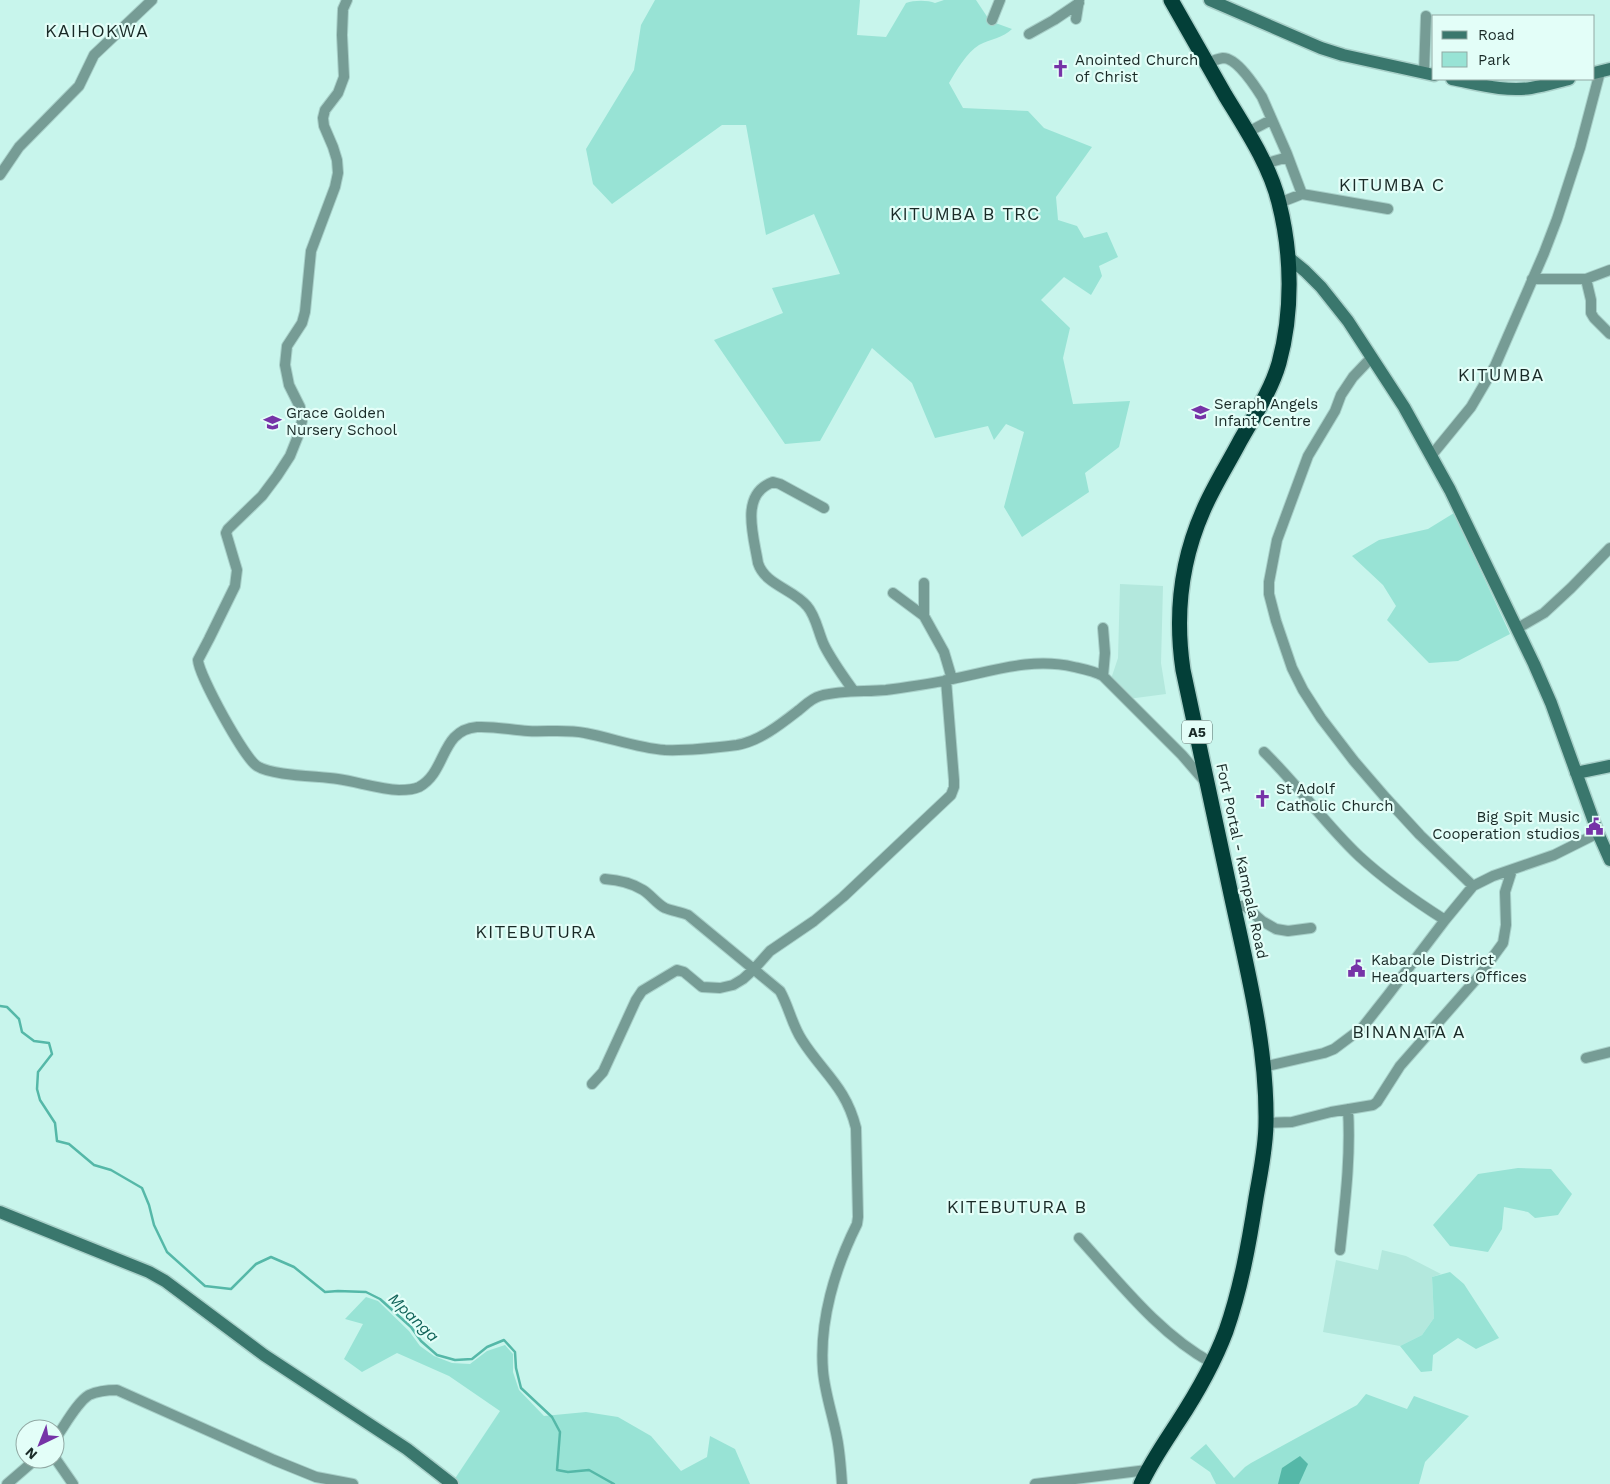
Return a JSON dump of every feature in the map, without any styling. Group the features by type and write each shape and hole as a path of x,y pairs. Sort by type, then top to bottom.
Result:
{"highway":[{"name":"Fort Portal - Kampala Road","path":"1141,1484 1147,1470 1192,1402 1225,1332 1238,1291 1262,1163 1266,1123 1263,1066 1251,983 1233,906 1180,650 1179,617 1181,588 1189,548 1203,511 1268,391 1278,364 1289,303 1288,257 1279,202 1264,164 1248,132 1171,0"}],"street":[{"path":"0,175 19,147 79,86 94,55 152,0"},
{"path":"347,0 343,9 342,26 344,77 338,93 325,110 323,118 324,126 337,160 338,173 335,187 312,251 302,323 287,346 285,365 289,385 300,407 302,421 290,456 278,476 262,496 226,533 237,570 235,586 210,640 200,653 198,660 201,673 254,765 269,771 341,779 398,790 410,790 427,782 442,760 450,742 459,733 467,729 498,727 528,731 580,732 631,745 656,749 709,748 752,741 783,722 818,696 853,690 886,690 1037,663 1065,665 1103,676 1182,755 1208,786"},
{"path":"992,20 1000,0"},
{"path":"1210,0 1321,48 1351,57 1429,74 1426,16"},
{"path":"1076,19 1079,1"},
{"path":"1029,34 1054,20 1079,1"},
{"path":"1207,63 1224,58 1236,64 1262,97 1302,194"},
{"path":"1431,456 1466,413 1495,366 1560,211 1601,71"},
{"path":"1457,80 1517,89 1565,80"},
{"path":"1248,132 1271,120"},
{"path":"1264,164 1288,158"},
{"path":"1279,202 1302,194 1388,209"},
{"path":"1288,257 1305,271 1337,305 1404,407 1450,490 1518,628 1551,703 1598,833 1610,860"},
{"path":"1532,279 1586,278 1610,270"},
{"path":"1586,278 1591,300 1591,313 1610,334"},
{"path":"1372,357 1353,377 1341,395 1335,411 1308,456 1277,540 1269,582 1269,594 1272,609 1292,668 1303,690 1322,718 1354,761 1385,797 1420,835 1474,886"},
{"path":"824,508 773,482 763,487 756,496 751,510 751,523 760,570 807,606 824,644 853,690"},
{"path":"1518,628 1544,613 1572,588 1610,548"},
{"path":"924,583 924,616"},
{"path":"592,1084 603,1072 636,1000 642,991 677,970 684,972 702,987 720,988 733,985 754,969 770,951 814,921 843,897 951,795 954,780 949,680 944,652 924,616 893,593"},
{"path":"1103,628 1103,676"},
{"path":"1264,752 1359,856 1422,905 1445,920"},
{"path":"1576,773 1610,766"},
{"path":"1263,1066 1334,1049 1362,1028 1445,920 1474,886 1493,876 1554,855 1598,833"},
{"path":"1266,1123 1292,1122 1331,1112 1371,1105 1377,1102 1400,1066 1472,984 1503,943 1506,925 1505,892 1512,870"},
{"path":"605,879 621,881 644,890 667,909 677,910 688,915 780,991 793,1025 801,1039 811,1054 833,1078 848,1101 856,1128 858,1217 857,1224 837,1272 827,1313 822,1348 823,1372 837,1438 842,1484"},
{"path":"1233,906 1245,906 1276,929 1284,931 1311,928"},
{"path":"1586,1058 1610,1052"},
{"path":"1340,1250 1348,1166 1348,1109"},
{"path":"0,1212 149,1272 165,1281 264,1355 393,1439 452,1484"},
{"path":"1079,1238 1158,1323 1180,1342 1212,1363"},
{"path":"65,1425 84,1399 91,1394 116,1390 316,1477 353,1484"},
{"path":"0,1478 6,1484 24,1469"},
{"path":"63,1469 73,1484"},
{"path":"1035,1484 1147,1470"}],"shaded area":[{"path":"1120,584 1163,586 1161,663 1166,694 1128,699 1110,682 1118,658"},
{"path":"1382,1250 1406,1256 1441,1274 1432,1277 1434,1318 1422,1335 1400,1346 1323,1332 1336,1260 1378,1270"},
{"path":"1300,1456 1308,1464 1299,1484 1278,1484 1282,1468"}],"green space":[{"path":"655,0 860,0 857,35 886,37 906,3 917,1 935,3 944,0 976,0 990,21 1012,29 979,45 970,52 949,83 963,108 1028,111 1044,128 1092,147 1056,197 1058,220 1077,226 1084,238 1107,232 1118,257 1099,266 1102,276 1091,295 1064,277 1041,300 1070,328 1063,358 1073,404 1130,401 1119,447 1085,473 1089,492 1022,537 1004,507 1024,432 1006,424 994,440 988,426 935,438 912,383 872,348 820,441 785,444 714,340 783,313 772,288 840,274 814,214 766,235 746,125 722,125 612,204 593,184 586,149 634,70 641,25"},
{"path":"1454,513 1510,634 1458,661 1429,663 1387,620 1396,606 1383,585 1352,556 1379,540 1428,529"},
{"path":"1518,1168 1551,1169 1572,1194 1558,1215 1535,1218 1528,1212 1504,1207 1502,1229 1488,1252 1450,1246 1433,1225 1478,1174"},
{"path":"1450,1272 1464,1284 1499,1338 1476,1349 1458,1338 1433,1355 1432,1371 1421,1372 1400,1346 1422,1335 1434,1318 1432,1277"},
{"path":"366,1297 378,1301 409,1331 420,1346 434,1356 452,1363 470,1364 487,1351 505,1345 513,1354 513,1372 519,1390 544,1416 586,1412 618,1417 651,1436 681,1471 707,1457 710,1436 735,1449 750,1484 459,1484 454,1480 500,1411 449,1376 397,1353 362,1372 344,1359 363,1324 345,1319"},
{"path":"1366,1394 1407,1409 1414,1396 1469,1416 1425,1462 1419,1484 1216,1484 1210,1472 1190,1458 1206,1444 1234,1478 1251,1463 1357,1405"}],"waterway":[{"name":"Mpanga","path":"0,1006 7,1007 19,1019 22,1032 34,1041 49,1043 52,1054 38,1072 37,1089 40,1100 55,1123 57,1141 69,1144 94,1165 111,1170 142,1188 154,1225 167,1252 205,1286 231,1289 256,1264 271,1257 294,1267 325,1292 366,1292 380,1299 411,1327 421,1341 437,1355 455,1360 472,1359 487,1347 504,1340 515,1352 516,1368 521,1388 552,1417 560,1432 557,1470 568,1472 589,1470 614,1484"}],"place":[{"name":"Anointed Church of Christ","path":"1061,69"},
{"name":"Seraph Angels Infant Centre","path":"1200,413"},
{"name":"Grace Golden Nursery School","path":"272,422"},
{"name":"St Adolf Catholic Church","path":"1262,798"},
{"name":"Big Spit Music Cooperation studios","path":"1594,826"},
{"name":"Kabarole District Headquarters Offices","path":"1357,969"}],"district":[{"name":"KAIHOKWA","path":"97,31"},
{"name":"KITUMBA C","path":"1392,185"},
{"name":"KITUMBA B TRC","path":"965,214"},
{"name":"KITUMBA","path":"1501,375"},
{"name":"KITEBUTURA","path":"536,932"},
{"name":"BINANATA A","path":"1409,1032"},
{"name":"KITEBUTURA B","path":"1017,1207"}]}
